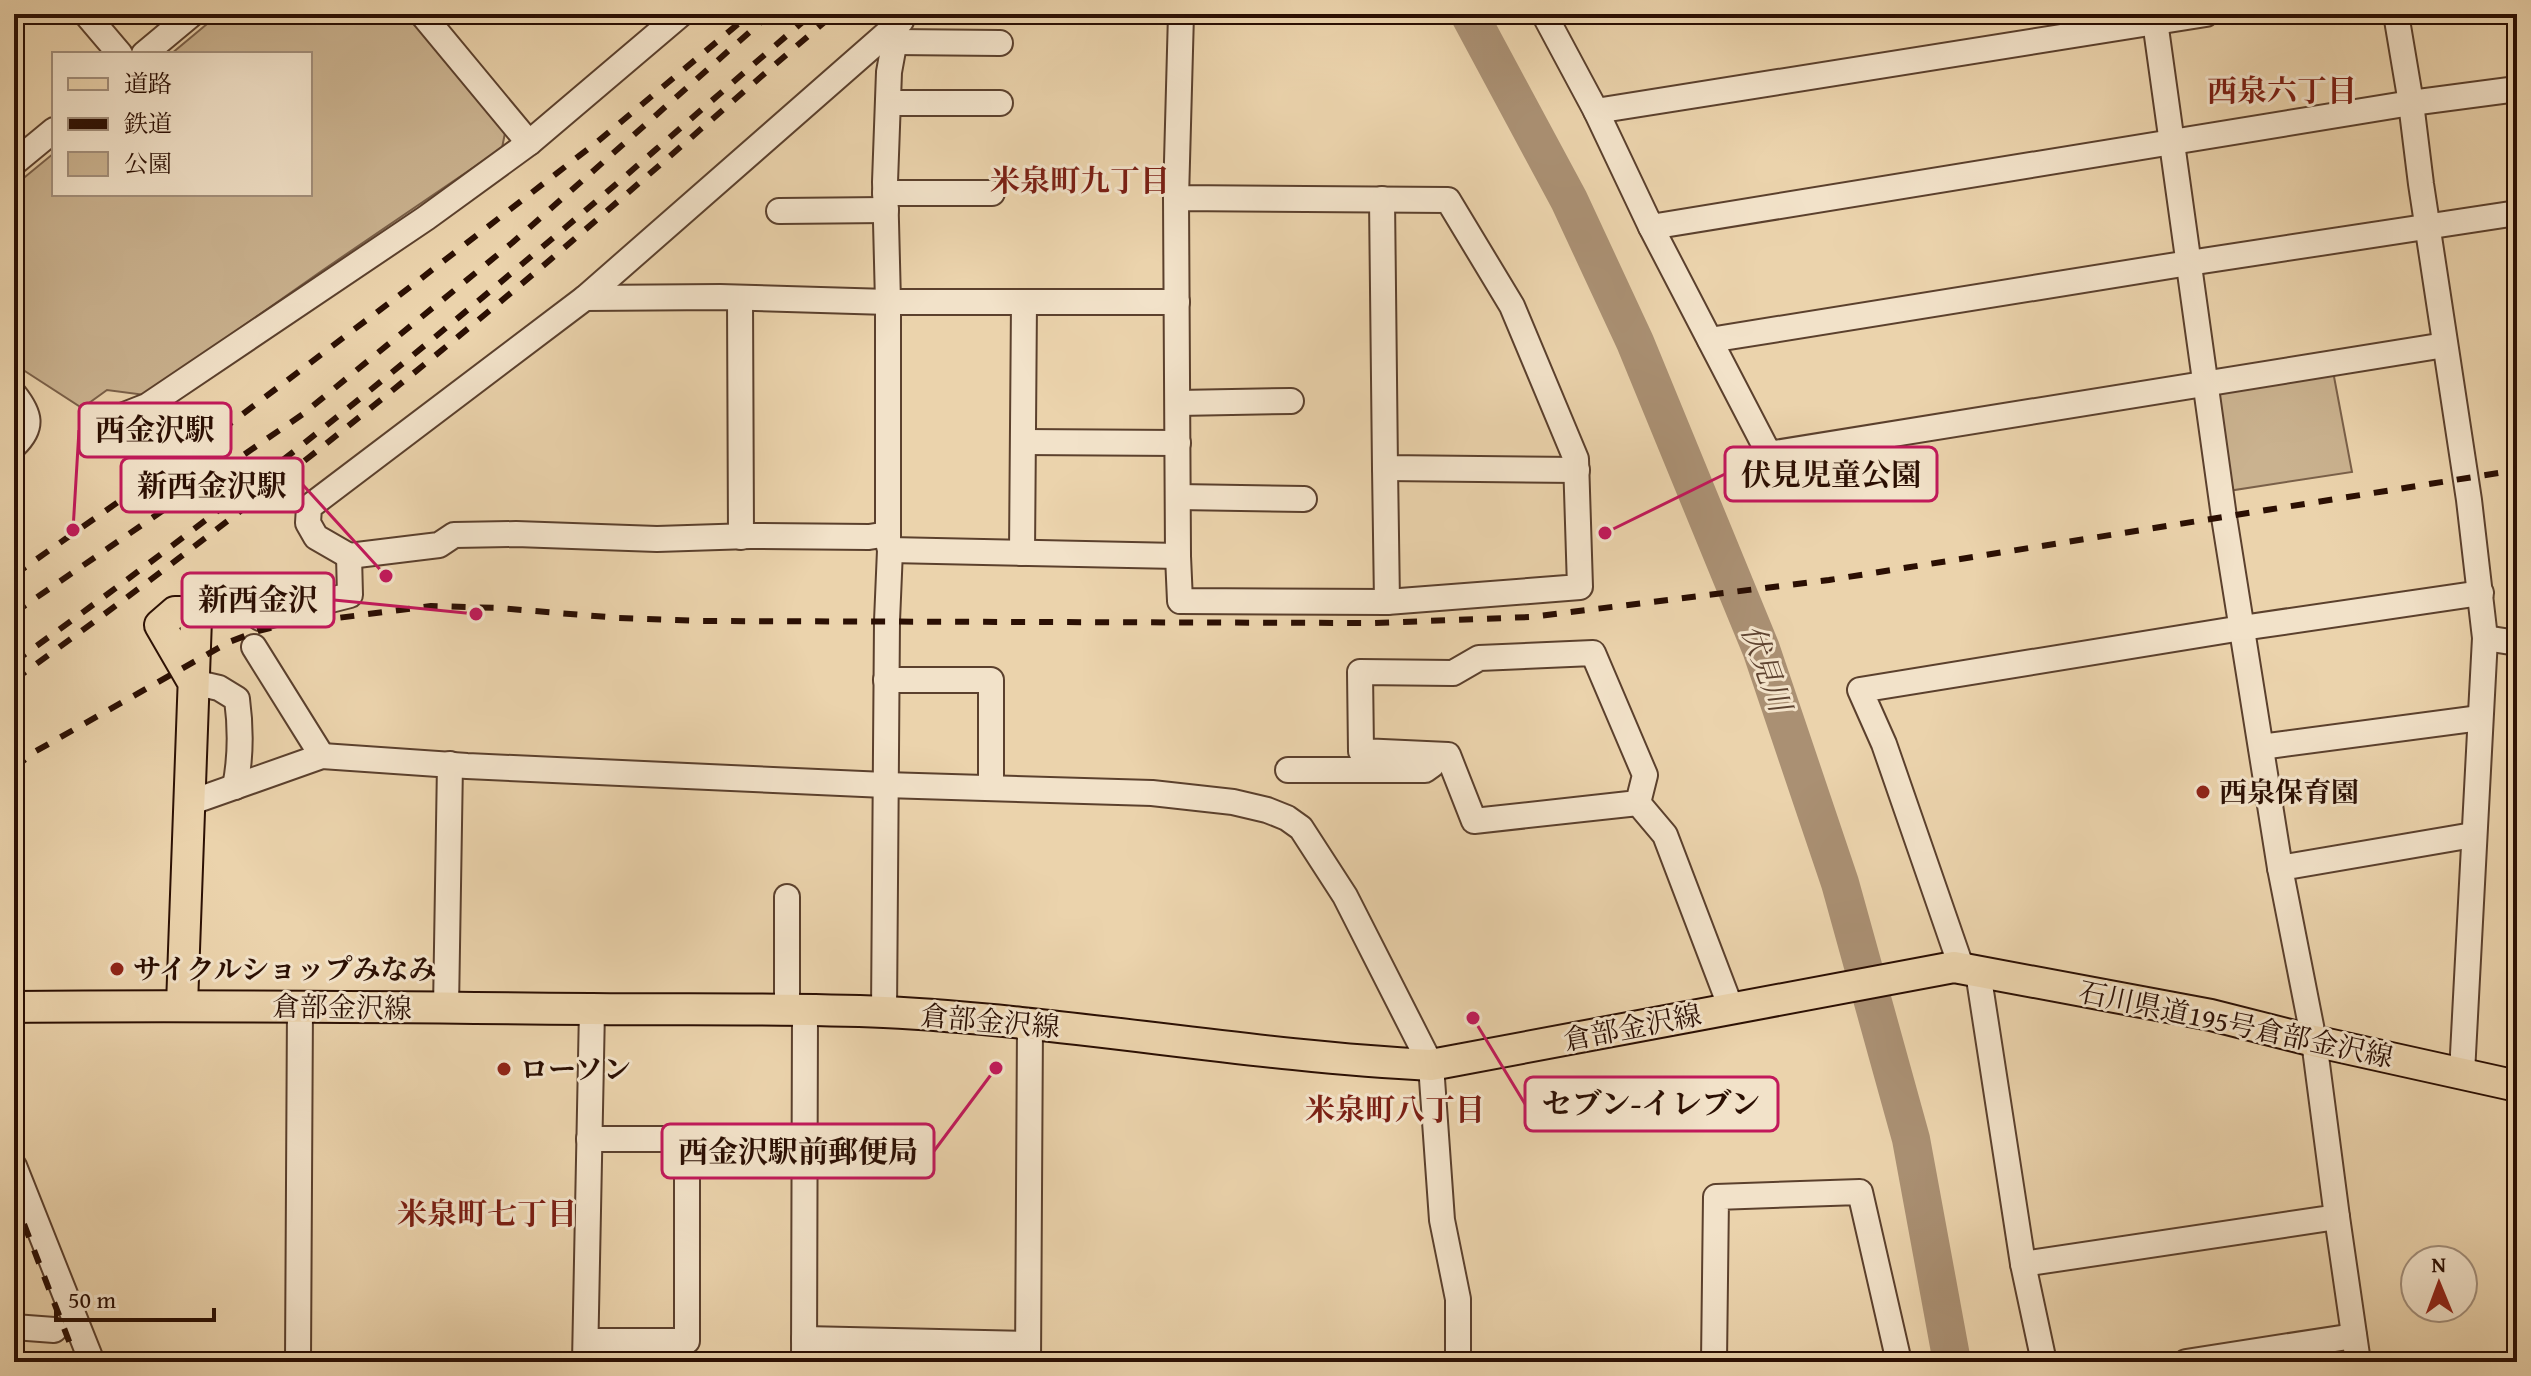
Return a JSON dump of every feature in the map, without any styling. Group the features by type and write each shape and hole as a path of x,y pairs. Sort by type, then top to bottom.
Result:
{"main road":[{"path":"182,1005 193,682"},
{"name":"倉部金沢線","path":"14,1007 182,1005 884,1012 1030,1024 1368,1062 1431,1065 1731,1008 1965,969"},
{"name":"石川県道195号倉部金沢線","path":"1965,969 2211,1015 2517,1086"}],"street":[{"path":"86,14 118,52"},
{"path":"146,52 192,14"},
{"path":"422,14 529,143"},
{"path":"114,419 147,406 426,218 529,143 681,14"},
{"path":"1176,198 1448,200 1512,306 1576,459 1580,587 1387,602 1180,601 1176,198 1181,14"},
{"path":"1544,14 1769,454 2445,345"},
{"path":"1596,111 2155,18 2206,14"},
{"path":"2396,14 2485,638 2462,1073"},
{"path":"2155,18 2205,385 2280,868 2314,1041 2358,1362"},
{"path":"884,1012 889,542 886,201 889,72 901,27"},
{"path":"1000,43 901,27 585,298 523,348 309,507 308,523 316,537 349,556 439,545 454,535 516,534 657,539 869,537 889,542 1022,553 1178,556"},
{"path":"1651,227 2411,103 2517,89"},
{"path":"888,103 1000,103"},
{"path":"14,163 52,132"},
{"path":"779,211 992,193"},
{"path":"1382,199 1387,602"},
{"path":"1710,340 2517,213"},
{"path":"585,298 1177,302"},
{"path":"740,298 741,537"},
{"path":"1022,553 1024,302"},
{"path":"14,444 22,435 20,401"},
{"path":"1178,403 1291,401"},
{"path":"1023,442 1178,443"},
{"path":"1385,468 1577,470"},
{"path":"1178,497 1304,499"},
{"path":"260,618 350,595 349,556"},
{"path":"2044,1362 1965,969 1884,744 1860,690 2481,593"},
{"path":"2485,638 2517,643"},
{"path":"254,647 322,756"},
{"path":"1448,755 1361,751 1360,672 1453,673 1479,658 1593,653 1645,775 1638,803"},
{"path":"886,680 991,680 991,788"},
{"path":"193,682 219,688 237,699 240,725 235,787"},
{"path":"2261,747 2480,718"},
{"path":"1288,770 1425,770 1448,755"},
{"path":"1448,755 1474,821 1638,803"},
{"path":"189,803 322,756 885,785 1195,797 1244,804 1287,818 1301,828 1345,896 1431,1065 1442,1220 1458,1299 1458,1362"},
{"path":"446,1008 450,764"},
{"path":"1638,803 1665,835 1731,1008"},
{"path":"2280,868 2473,835"},
{"path":"787,897 796,1011 804,1350 1028,1353 1030,1024"},
{"path":"298,1362 300,1006"},
{"path":"589,1139 687,1139 687,1341 585,1352 589,1139 592,1009"},
{"path":"14,1166 92,1362"},
{"path":"1714,1362 1716,1197 1860,1192 1899,1362"},
{"path":"2023,1264 2337,1217"},
{"path":"14,1327 54,1330"},
{"path":"2186,1362 2354,1336"}],"green space":[{"path":"219,14 407,14 505,133 502,148 145,395 107,390 82,408 14,364 14,186 52,155 52,196 312,196 312,52 173,52"},
{"path":"2332,366 2352,472 2228,491 2208,386"}],"waterway":[{"name":"伏見川","path":"1469,14 1569,200 1635,342 1761,649 1840,883 1911,1139 1952,1362"}],"railway":[{"path":"14,575 235,420 414,284 597,142 750,14"},
{"path":"14,613 303,414 512,243 770,14"},
{"path":"14,662 211,516 403,364 812,14"},
{"path":"14,680 214,531 409,377 537,271 834,14"},
{"path":"14,768 36,751 229,642 283,625 431,606 703,621 1375,623 1531,617 1829,580 2517,470"},
{"path":"14,1198 77,1362"}],"place":[{"name":"西金沢駅","path":"73,530"},
{"name":"伏見児童公園","path":"1605,533"},
{"name":"新西金沢駅","path":"386,576"},
{"name":"新西金沢","path":"476,614"},
{"name":"西泉保育園","path":"2203,792"},
{"name":"サイクルショップみなみ","path":"117,969"},
{"name":"セブン-イレブン","path":"1473,1018"},
{"name":"西金沢駅前郵便局","path":"996,1068"},
{"name":"ローソン","path":"504,1069"}],"district":[{"name":"西泉六丁目","path":"2282,91"},
{"name":"米泉町九丁目","path":"1080,181"},
{"name":"米泉町八丁目","path":"1395,1110"},
{"name":"米泉町七丁目","path":"487,1214"}]}
